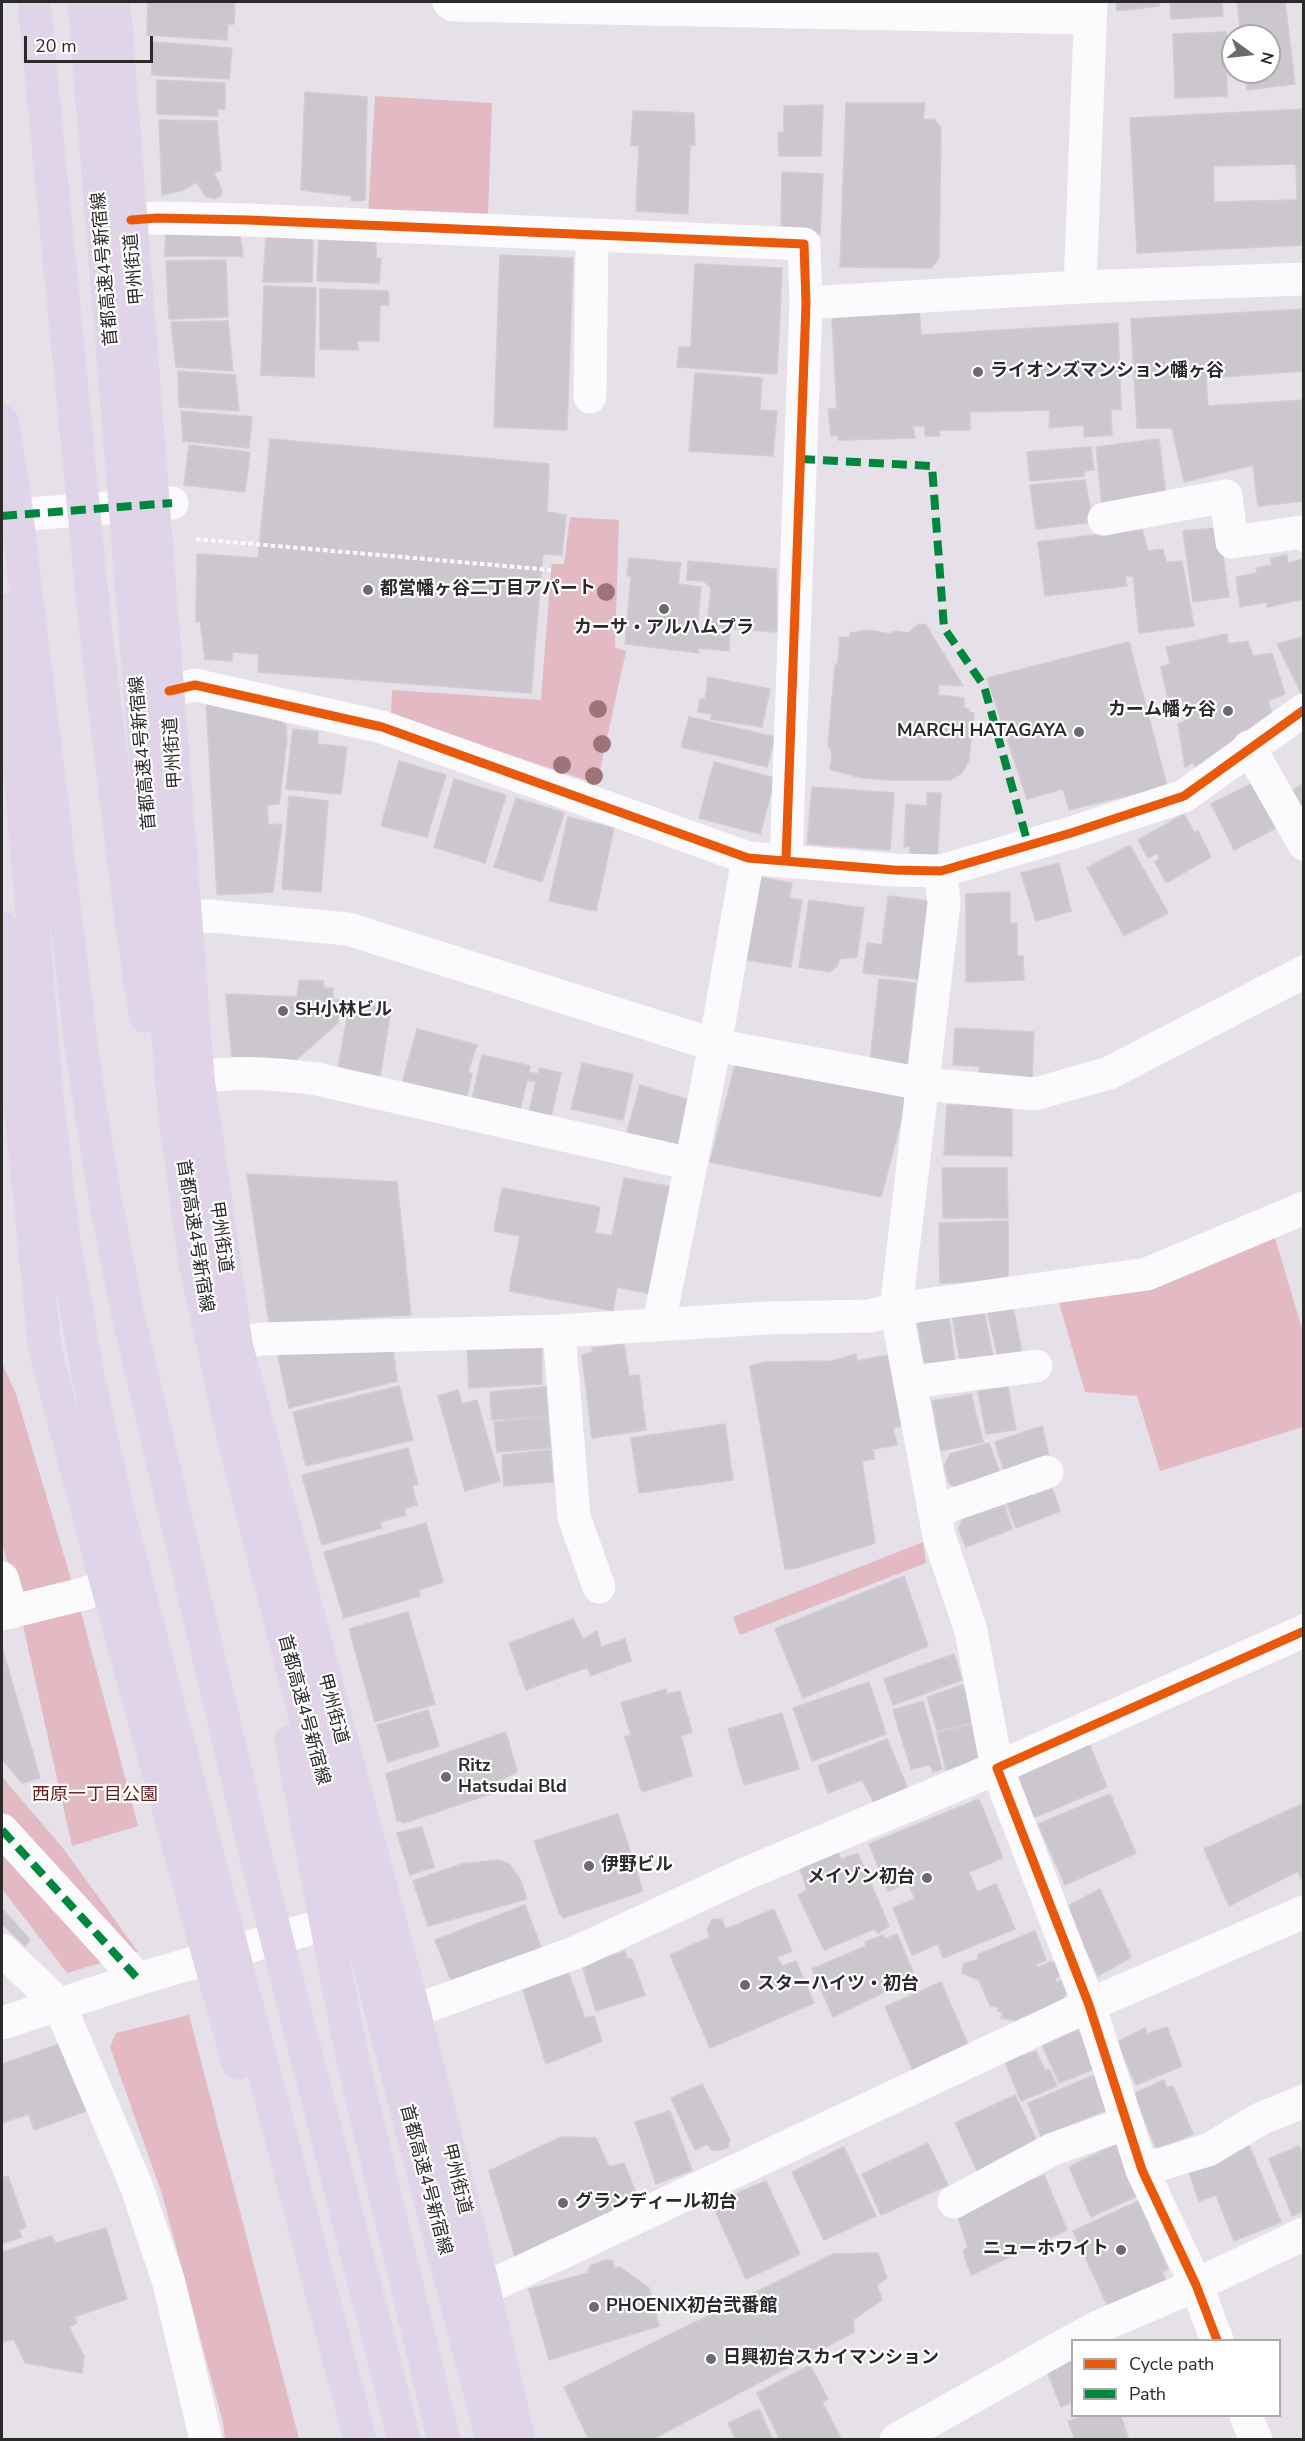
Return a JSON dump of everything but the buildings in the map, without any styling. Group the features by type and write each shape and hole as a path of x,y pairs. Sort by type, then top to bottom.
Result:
{"highway":[{"path":"34,2 43,118 95,625 125,878 156,1087 195,1264"},
{"name":"首都高速4号新宿線","path":"84,2 171,1074 195,1264 236,1450 492,2439"},
{"name":"甲州街道","path":"114,2 198,1078 236,1344 384,1907 414,2011 519,2439"},
{"path":"2,421 15,492 84,1067 104,1192 127,1311 254,1849 404,2439"},
{"path":"2,536 47,1098 64,1240 89,1381 117,1507 360,2439"},
{"path":"2,928 45,1350 210,1958 337,2439"},
{"path":"236,1450 352,2057 444,2439"}],"street":[{"path":"449,2 453,5 1090,10 1080,287"},
{"path":"131,220 157,218 248,220 592,237 804,244 806,303 786,860"},
{"path":"590,397 592,237"},
{"path":"806,303 1080,287 1304,279"},
{"path":"1104,519 1226,496 1232,542 1303,533"},
{"path":"2,516 172,502"},
{"path":"169,691 195,686 382,727 748,858 894,870 941,871 1184,796 1249,747 1304,710"},
{"path":"1249,747 1304,844"},
{"path":"659,1323 715,1045 748,858"},
{"path":"941,871 944,903 896,1309 939,1536 971,1631 997,1768 1089,2005 1142,2170 1196,2285 1217,2339"},
{"path":"185,917 210,916 348,929 715,1045 923,1084 1035,1094 1108,1073 1304,972"},
{"path":"198,1078 221,1073 317,1079 691,1164"},
{"path":"236,1344 261,1339 559,1331 659,1323 870,1316 896,1309 1147,1274 1304,1208"},
{"path":"559,1331 574,1517 599,1587"},
{"path":"911,1382 1036,1366"},
{"path":"935,1511 1047,1472"},
{"path":"2,1578 7,1613 83,1594 107,1585"},
{"path":"414,2011 577,1952 745,1874 997,1768 1304,1631"},
{"path":"2,1830 138,1979"},
{"path":"2,2023 138,1979 384,1907"},
{"path":"484,2289 1089,2005 1304,1912"},
{"path":"2,1950 59,2004 136,2185 169,2283 206,2439"},
{"path":"1142,2170 1208,2150 1260,2119 1304,2101"},
{"path":"954,2202 1053,2149 1127,2123"},
{"path":"1077,2339 1098,2327 1196,2285 1304,2234"},
{"path":"896,2439 1071,2342"},
{"path":"1247,2417 1256,2439"}],"path":[{"path":"185,538 550,570"}],"green space":[{"path":"375,96 492,103 488,215 368,214"},
{"path":"570,517 619,520 615,648 626,651 597,784 391,715 392,690 541,700 551,570 552,564 564,564"},
{"path":"1275,1238 1303,1332 1303,1427 1160,1471 1137,1396 1085,1392 1059,1303"},
{"name":"西原一丁目公園","path":"2,1363 16,1394 82,1616 138,1826 72,1846 17,1598 2,1543"},
{"path":"923,1542 926,1563 740,1635 733,1617"},
{"path":"2,1777 63,1848 138,1952 67,1973 2,1889"},
{"path":"189,2015 299,2439 225,2439 223,2423 162,2194 110,2047 116,2033"}],"marked path":[{"path":"800,459 932,466 944,628 984,686 1028,844"},
{"path":"2,516 172,503"},
{"path":"2,1830 138,1979"}],"cycle path":[{"path":"131,220 157,218 248,220 804,244 806,303 786,860"},
{"path":"169,691 195,685 382,727 748,858 894,870 941,871 1071,833 1184,796 1304,710"},
{"path":"1217,2339 1196,2285 1142,2170 1089,2005 997,1768 1304,1631"}],"place":[{"name":"ライオンズマンション幡ヶ谷","path":"978,372"},
{"name":"都営幡ヶ谷二丁目アパート","path":"368,590"},
{"name":"カーサ・アルハムプラ","path":"664,609"},
{"name":"カーム幡ヶ谷","path":"1228,711"},
{"name":"MARCH HATAGAYA","path":"1079,732"},
{"name":"SH小林ビル","path":"283,1011"},
{"name":"Ritz Hatsudai Bld","path":"446,1777"},
{"name":"伊野ビル","path":"589,1866"},
{"name":"メイゾン初台","path":"927,1878"},
{"name":"スターハイツ・初台","path":"745,1985"},
{"name":"グランディール初台","path":"563,2203"},
{"name":"ニューホワイト","path":"1121,2250"},
{"name":"PHOENIX初台弐番館","path":"594,2307"},
{"name":"日興初台スカイマンション","path":"711,2359"}]}
